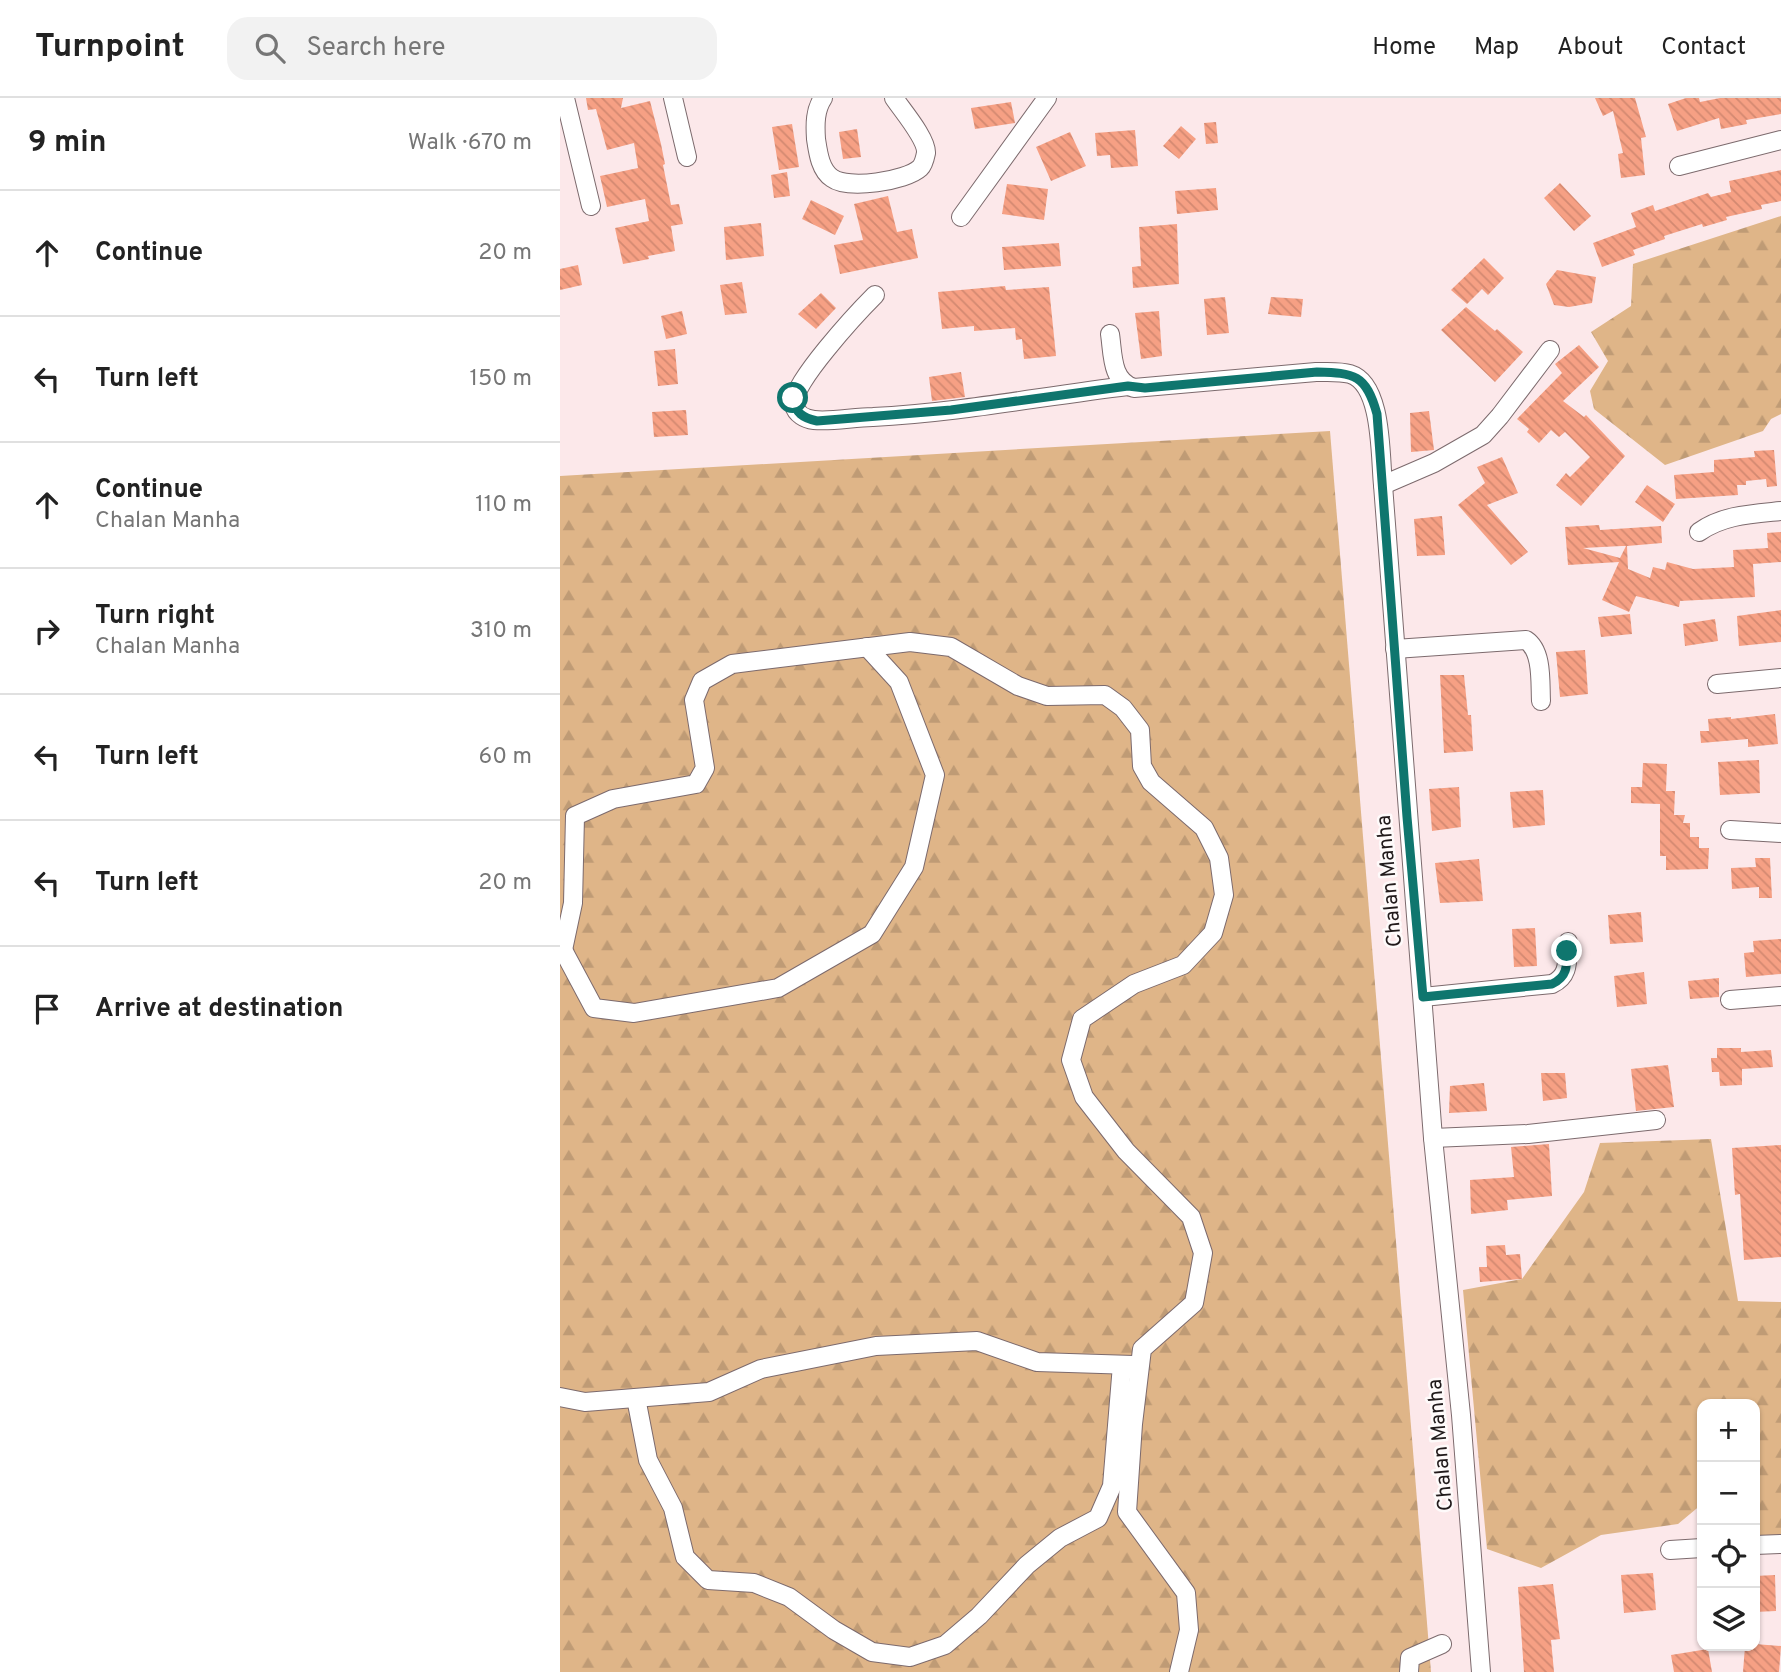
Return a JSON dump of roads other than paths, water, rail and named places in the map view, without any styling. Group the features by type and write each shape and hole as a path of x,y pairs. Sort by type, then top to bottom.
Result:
{"street":[{"path":"565,98 591,206"},
{"path":"673,98 687,157"},
{"path":"823,98 817,109 816,119 821,163 831,178 854,184 882,181 906,174 923,163 926,154 924,143 894,98"},
{"path":"961,217 1047,98"},
{"path":"1679,166 1781,139"},
{"name":"Chalan Manha","path":"875,295 857,313 803,381 793,398 794,408 800,414 817,421 911,415 1128,386 1145,388 1317,372 1351,374 1366,387 1373,402 1377,414 1433,1138 1461,1415 1481,1672"},
{"path":"1110,334 1118,377 1128,386"},
{"path":"1383,485 1434,463 1483,435 1550,350"},
{"path":"1699,532 1712,523 1727,518 1781,511"},
{"path":"1395,649 1525,640 1531,644 1537,657 1541,701"},
{"path":"867,647 899,682 935,775 914,867 872,934 778,988 634,1013 594,1009 561,950 573,903 575,816 613,799 696,784 705,768 694,700 702,681 732,664 867,647 910,642 951,647 1018,686 1047,696 1105,695 1123,708 1140,730 1142,766 1151,782 1204,828 1219,858 1224,895 1213,933 1183,965 1134,984 1082,1019 1071,1060 1084,1097 1126,1151 1191,1217 1203,1253 1194,1303 1142,1349 1127,1512 1186,1593 1189,1630 1180,1672"},
{"path":"1717,684 1781,678"},
{"path":"1730,830 1781,833"},
{"path":"1423,997 1552,984 1562,980 1565,973 1568,942"},
{"path":"1730,1000 1781,996"},
{"path":"1433,1138 1528,1134 1656,1120"},
{"path":"560,1397 586,1402 709,1392 761,1369 876,1346 977,1341 1037,1362 1140,1365"},
{"path":"636,1398 648,1460 673,1508 685,1557 708,1580 754,1583 789,1597 834,1630 872,1652 912,1665 945,1645 979,1616 1027,1565 1059,1538 1098,1518 1112,1486 1122,1365"},
{"path":"1760,1545 1781,1544"},
{"path":"1670,1550 1697,1548"},
{"path":"1409,1672 1410,1658 1442,1644"}]}
